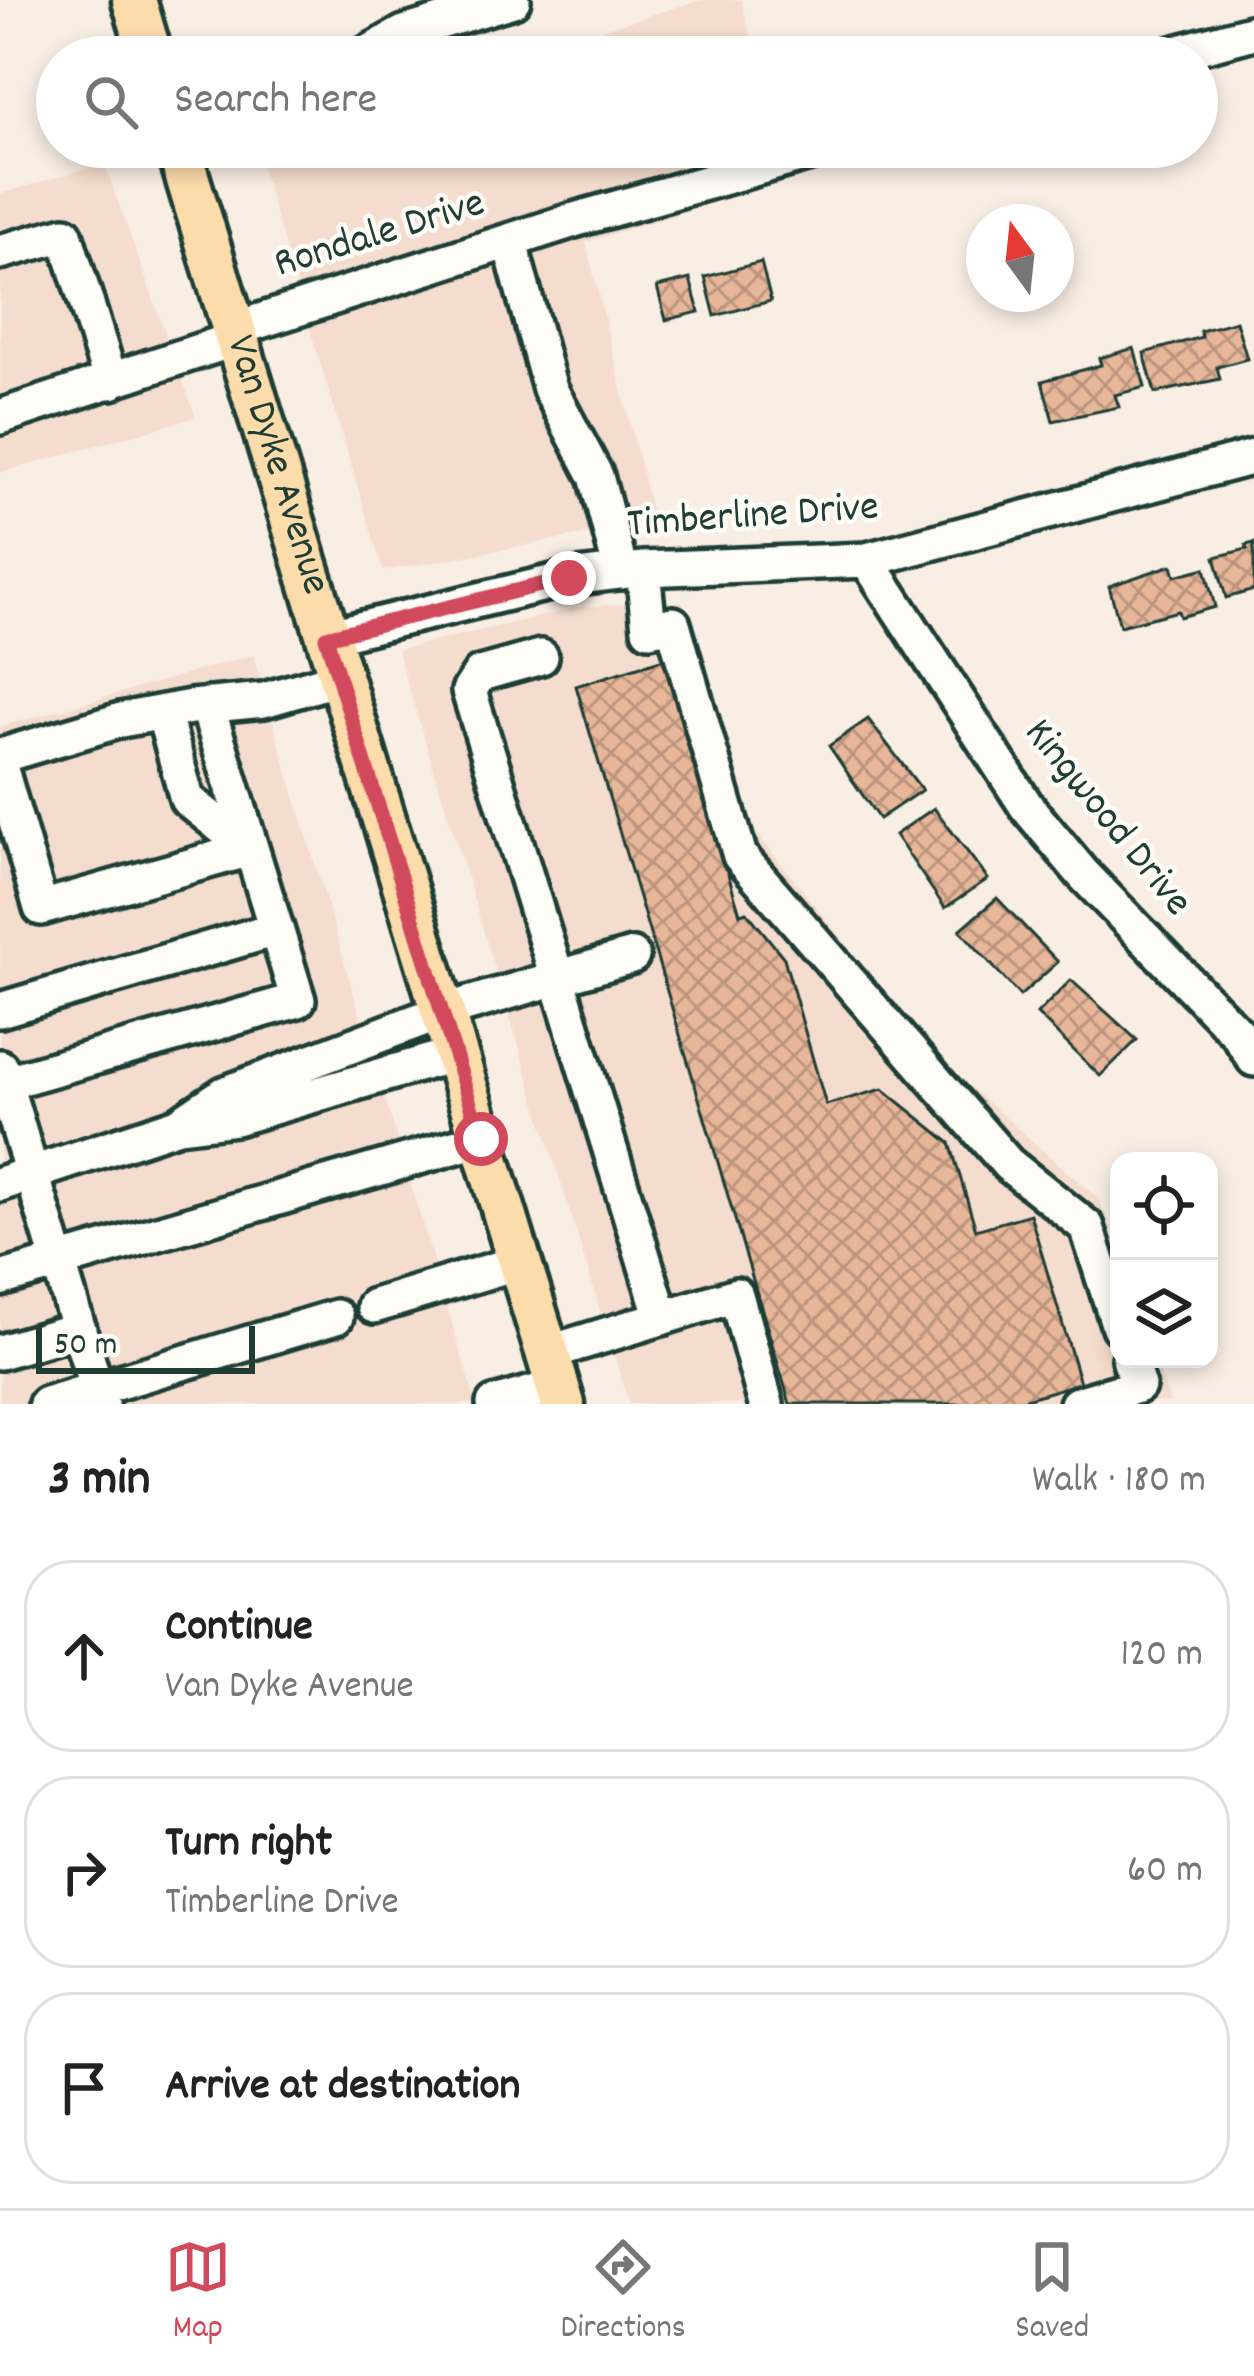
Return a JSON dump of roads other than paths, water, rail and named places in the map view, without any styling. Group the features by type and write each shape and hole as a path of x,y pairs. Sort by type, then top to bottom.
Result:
{"main road":[{"path":"134,0 145,36"},
{"name":"Van Dyke Avenue","path":"184,168 555,1381"}],"street":[{"path":"399,36 513,0"},
{"path":"1218,42 1254,32"},
{"name":"Rondale Drive","path":"0,417 613,208 756,168"},
{"path":"0,252 65,234 112,382"},
{"path":"510,243 550,389 596,476 649,628 673,624 740,856 1008,1164 1087,1227 1110,1299"},
{"name":"Timberline Drive","path":"326,637 503,592 632,571 867,560 1254,457"},
{"name":"Kingwood Drive","path":"867,560 1027,807 1083,874 1249,1038"},
{"path":"541,657 480,674 469,691 662,1318"},
{"path":"0,756 121,720 264,700 339,678"},
{"path":"207,705 240,852"},
{"path":"99,1397 58,1262 16,1179 2,1078 298,1000 276,929 234,837 187,799 163,712"},
{"path":"0,766 41,908 240,852"},
{"path":"0,1010 276,929"},
{"path":"178,1125 224,1094 442,1012 632,956"},
{"path":"16,1179 178,1125 236,1118 454,1054"},
{"path":"0,1279 481,1139"},
{"path":"374,1306 519,1262"},
{"path":"494,1404 555,1381 662,1318 736,1295 766,1404"},
{"path":"46,1404 99,1397 336,1317"},
{"path":"0,1352 79,1329"},
{"path":"1077,1404 1138,1386 1133,1368"}]}
